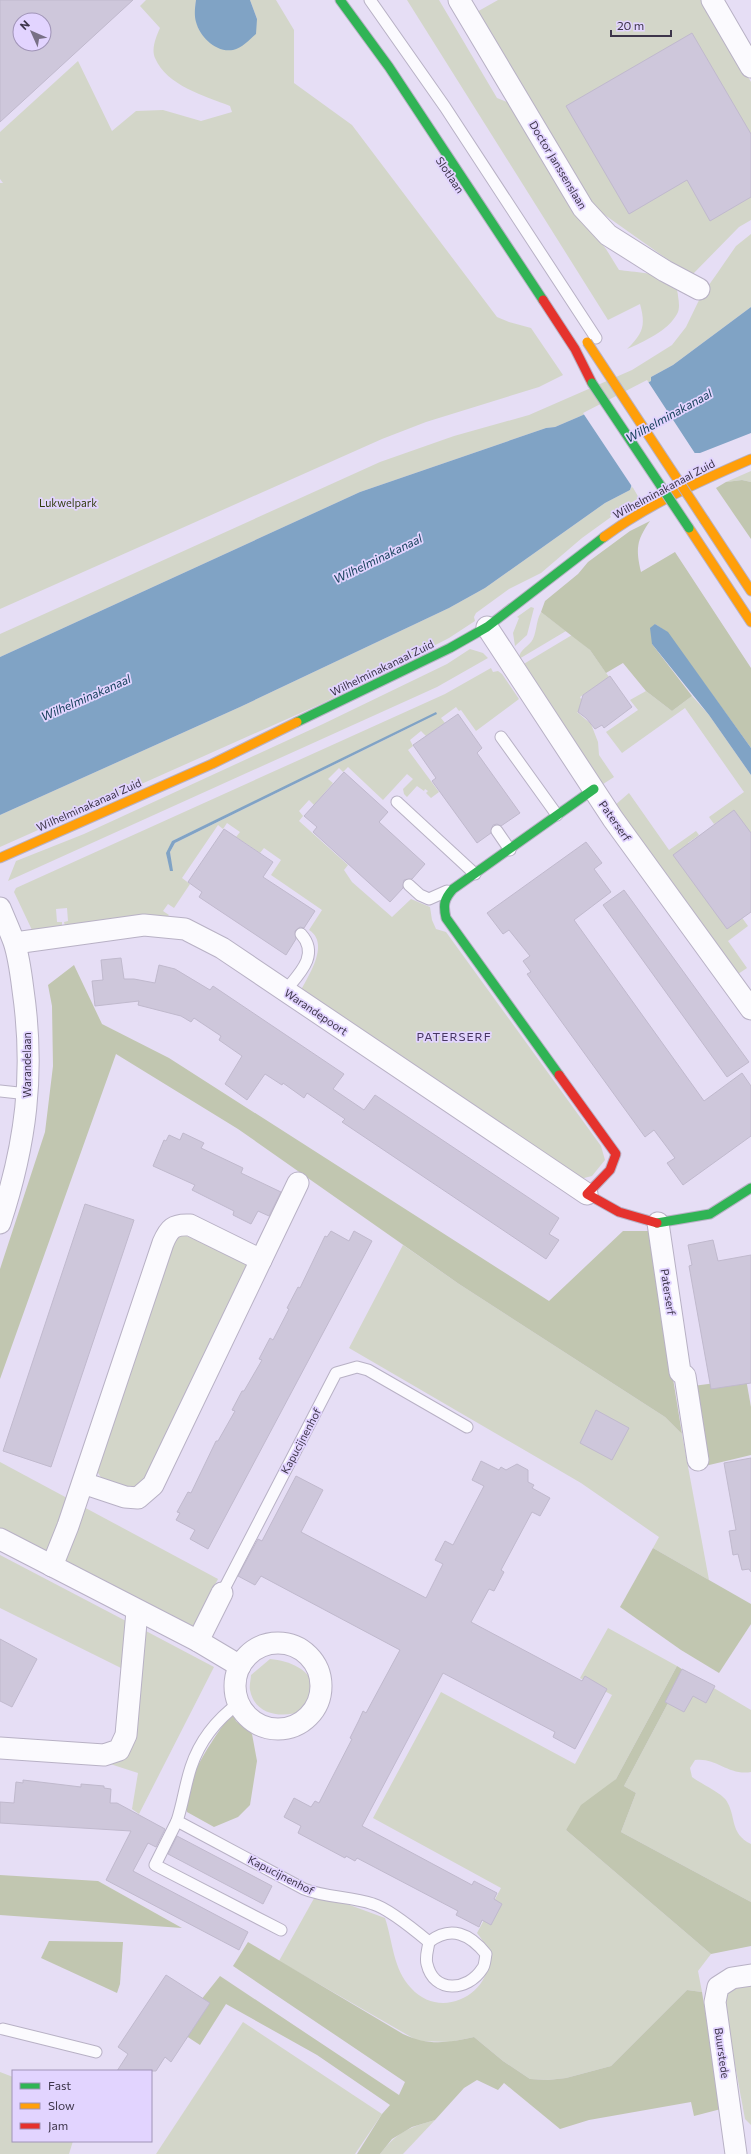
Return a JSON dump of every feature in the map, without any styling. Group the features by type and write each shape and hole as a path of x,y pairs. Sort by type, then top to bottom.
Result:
{"street":[{"name":"Slotlaan","path":"340,0 389,67 571,351"},
{"name":"Doctor Janssenslaan","path":"459,0 583,208 608,235 665,271 699,289"},
{"path":"712,0 751,67"},
{"path":"385,38 408,70"},
{"path":"553,290 591,340 709,518 751,591"},
{"path":"592,383 751,622"},
{"name":"Wilhelminakanaal Zuid","path":"0,858 212,764 450,648 487,627 583,552 633,516 711,476 751,459"},
{"name":"Paterserf","path":"487,627 594,789 751,1009"},
{"path":"587,1194 610,1170 616,1154 450,924 443,906 446,898 453,889 594,789"},
{"name":"Warandelaan","path":"0,908 15,943 26,1020 28,1047 28,1094 22,1145 0,1223"},
{"name":"Warandepoort","path":"15,943 144,925 185,929 222,948 587,1194 619,1212 658,1223"},
{"path":"83,1482 125,1497 138,1498 153,1485 298,1183"},
{"path":"658,1223 710,1214 751,1188"},
{"name":"Paterserf","path":"658,1223 680,1372 685,1376 698,1460"},
{"path":"52,1566 83,1482 162,1243 169,1229 178,1224 190,1226 261,1260"},
{"path":"0,1539 137,1611 198,1641 240,1666"},
{"name":"Kapucijnenhof","path":"198,1641 222,1593"},
{"path":"0,1748 104,1755 119,1750 126,1735 137,1611"},
{"path":"275,1642 290,1644 303,1650 313,1660 320,1673 322,1687 319,1702 311,1714 300,1724 287,1728 273,1729 260,1726 248,1718 239,1703 236,1693 235,1679 240,1666 249,1654 260,1646 275,1642"},
{"name":"Buurstede","path":"736,2154 715,2002 718,1987 732,1978 751,1975"}],"lane":[{"name":"Slotlaan","path":"328,0 385,78 571,351"},
{"path":"370,0 445,107 591,340"},
{"path":"571,351 592,383"},
{"path":"709,518 751,573"},
{"path":"501,737 558,815"},
{"path":"397,802 475,874"},
{"path":"497,831 510,850"},
{"path":"409,885 420,895 428,899 453,889"},
{"path":"285,991 305,965 310,952 309,943 301,934"},
{"path":"0,1092 28,1094"},
{"name":"Kapucijnenhof","path":"222,1593 336,1373 356,1367 368,1370 467,1427"},
{"path":"239,1703 215,1723 197,1752 191,1768 177,1821 155,1865 281,1930"},
{"name":"Kapucijnenhof","path":"177,1821 304,1889 317,1894 374,1904 429,1942"},
{"path":"449,1932 462,1935 477,1942 486,1954 483,1968 470,1982 455,1987 442,1984 431,1974 427,1963 429,1942 438,1935 449,1932"},
{"path":"2,2029 96,2052"}],"green space":[{"name":"Lukwelpark","path":"146,0 196,0 196,21 198,26 204,36 215,46 257,19 250,0 276,0 294,30 294,83 352,125 497,317 531,328 563,375 539,387 426,422 382,439 0,609 0,183 3,183 0,179 0,132 78,61 112,131 136,111 163,110 201,121 232,112 230,106 198,94 177,83 161,68 154,54 154,47 160,28 140,6"},
{"path":"407,0 439,0 497,98 507,102 573,209 606,249 619,270 660,276 670,280 673,283 677,292 679,310 668,326 627,349 640,334 642,329 643,318 640,304 608,320"},
{"path":"498,0 704,0 751,82 751,220 739,227 691,276 595,208 475,13"},
{"path":"751,234 751,307 673,365 651,377 651,381 583,415 555,427 546,428 360,492 0,657 0,634 380,462 454,436 529,415 632,370 672,345 686,327 701,296 736,246"},
{"path":"751,471 751,482 742,480 726,482"},
{"path":"742,480 751,482 751,539 716,488 726,482"},
{"path":"632,486 639,498 610,515 611,517 582,538 541,573 509,589 476,613 474,617 475,621 449,638 323,703 0,847 0,815 240,707 449,608 485,588 605,503 630,490"},
{"path":"650,521 642,534 638,545 638,557 641,572 675,552 751,668 751,748 667,632 655,624 652,644 692,696 672,711 646,691 623,663 606,673 590,650 541,612 545,601 578,574 588,562 630,531"},
{"path":"531,607 534,608 527,635 515,646 513,633 519,618 517,617"},
{"path":"541,612 566,631 519,659 522,650 533,639"},
{"path":"572,635 590,650 609,677 580,697 581,699 583,698 580,712 577,712 591,724 598,742 599,755 614,777 600,786 522,665"},
{"path":"470,649 483,653 488,658 437,687 8,881 16,861 84,834 323,724 447,664"},
{"path":"491,668 493,672 498,671 502,674 519,699 476,731 461,710 459,711 456,707 441,718 445,723 426,736 421,731 410,740 413,746 408,750 439,792 431,798 426,793 428,791 425,789 424,791 417,786 407,797 404,794 403,789 413,779 407,774 383,800 348,767 343,772 339,768 328,779 333,783 314,805 309,800 299,811 303,816 299,821 348,865 344,870 352,882 392,917 411,899 430,907 432,920 436,929 446,932 601,1146 605,1160 592,1176 580,1179 301,990 313,968 318,951 318,943 315,936 309,930 322,910 271,875 281,860 264,848 260,853 236,837 240,832 227,823 223,829 218,825 182,878 190,884 174,908 168,904 163,911 169,915 166,918 65,926 64,922 68,921 67,908 56,909 57,922 62,922 62,926 32,930 14,892 16,888 445,694","holes":["437,714 175,843 170,852 172,871 167,858 172,841"]},
{"path":"646,691 672,711 692,696 709,715 751,775 751,853 725,817 714,824 709,817 744,792 685,708 622,753 606,732 638,710 630,700"},
{"path":"629,793 669,850 696,831 699,835 688,843 748,926 728,941 747,968 735,976 614,806"},
{"path":"74,965 102,1024 169,1058 549,1301 623,1231 649,1231 682,1434 665,1417 459,1284 238,1129 116,1054 0,1379 0,1269 45,1132 53,1066 52,1006 48,985"},
{"path":"181,1234 216,1247 250,1267 143,1485 135,1490 102,1479 93,1465 171,1240"},
{"path":"403,1245 459,1284 665,1417 682,1434 709,1580 653,1548 659,1537 581,1483 349,1348"},
{"path":"746,1379 751,1407 751,1455 705,1466 693,1386"},
{"path":"0,1462 69,1499 55,1540 46,1552 0,1528"},
{"path":"80,1505 218,1579 191,1631 63,1561"},
{"path":"653,1548 751,1604 751,1624 719,1673 681,1650 620,1607"},
{"path":"0,1555 126,1621 121,1668 0,1608"},
{"path":"608,1628 677,1666 616,1779 603,1790 566,1830 711,1954 698,1971 702,1992 687,1990 611,2066 566,2078 548,2080 530,2079 503,2061 474,2037 450,2042 418,2041 279,1961 317,1893 385,1918 394,1955 400,1972 411,1988 426,1999 442,2003 458,2000 472,1992 483,1981 488,1966 487,1950 477,1933 501,1888 373,1818 441,1692 575,1764 612,1695 580,1678"},
{"path":"144,1630 214,1667 139,1814 132,1809 138,1773 107,1763 110,1763"},
{"path":"270,1659 292,1664 298,1667 304,1671 313,1683 315,1690 303,1711 287,1714 271,1713 264,1710 253,1699 250,1688 251,1675"},
{"path":"677,1666 685,1671 624,1786 636,1793 621,1832 751,1902 751,1946 711,1954 566,1830 581,1805 616,1779"},
{"path":"685,1671 751,1710 751,1772 743,1773 710,1761 703,1760 695,1760 690,1768 692,1777 720,1794 726,1800 736,1830 744,1840 751,1844 751,1902 621,1832 636,1793 624,1786"},
{"path":"232,1713 236,1721 252,1734 257,1761 250,1805 238,1817 214,1827 187,1812 187,1800 189,1788 201,1760"},
{"path":"0,1875 98,1881 182,1928 0,1915"},
{"path":"49,1941 123,1942 120,1984 117,1993 41,1958"},
{"path":"248,1942 403,2034 412,2038 430,2042 447,2042 474,2037 503,2061 530,2079 548,2080 566,2078 611,2066 687,1990 702,1992 721,2109 694,2116 691,2102 589,2120 560,2129 504,2083 498,2090 477,2080 464,2088 435,2120 412,2127 392,2139 380,2154 357,2154 382,2114 390,2105 317,2055 226,2004 200,2045 177,2030 220,1976 399,2095 405,2082 233,1966"},
{"path":"751,1984 751,2125 745,2119 721,1989"},
{"path":"243,2022 382,2114 355,2154 156,2154"},
{"path":"0,2072 12,2077 12,2142 73,2142 69,2154 0,2154"},
{"path":"435,2120 403,2154 380,2154 392,2141 410,2128"}],"water":[{"path":"196,0 250,0 257,19 256,34 242,46 233,50 221,49 215,46 205,38 198,28 195,17"},
{"name":"Wilhelminakanaal","path":"751,307 751,433 700,453 694,453 632,484 630,490 605,503 485,588 449,608 240,707 0,815 0,657 360,492 546,428 555,427 583,415 651,381 651,377 673,365"},
{"path":"655,624 668,632 751,748 751,775 709,715 652,644 650,628"},
{"path":"436,712 437,714 175,843 170,852 173,871 170,871 166,853 172,841"}],"pier":[{"path":"647,380 696,455 634,486 633,488 583,413"}],"building":[{"path":"0,0 133,0 0,122"},
{"path":"692,33 751,134 751,197 710,221 687,180 629,214 566,106"},
{"path":"610,676 632,707 604,728 602,725 595,729 586,718 578,712 583,695"},
{"path":"458,714 482,748 477,753 520,813 501,826 497,824 493,825 491,833 477,843 432,781 436,778 413,745"},
{"path":"344,772 388,812 379,822 425,864 412,879 404,880 403,888 390,902 313,832 317,827 304,816"},
{"path":"734,810 751,833 751,912 727,929 673,855"},
{"path":"224,829 273,862 263,877 315,911 304,928 300,927 295,931 296,939 286,955 199,897 202,892 188,882"},
{"path":"586,842 602,863 594,869 611,892 574,920 704,1101 742,1073 751,1086 751,1136 683,1185 667,1163 675,1158 654,1130 645,1137 527,974 531,972 523,961 530,956 509,930 503,934 487,913"},
{"path":"624,890 749,1062 727,1077 603,905"},
{"path":"121,958 124,979 134,979 155,983 159,965 175,969 210,990 213,986 344,1074 333,1089 364,1110 375,1095 559,1218 549,1234 559,1240 546,1259 342,1122 345,1119 307,1093 304,1098 283,1083 282,1085 265,1074 247,1100 225,1084 242,1056 219,1040 221,1036 194,1018 191,1022 181,1016 138,1005 139,1001 95,1006 92,981 103,980 101,960"},
{"path":"183,1133 204,1143 201,1148 243,1168 241,1173 281,1192 269,1216 258,1211 251,1224 233,1215 234,1211 192,1190 195,1185 153,1166 164,1140 166,1141 169,1135 180,1140"},
{"path":"85,1204 134,1220 51,1467 3,1451"},
{"path":"331,1231 349,1241 354,1231 372,1241 208,1549 190,1539 195,1530 176,1520 180,1513 177,1512 188,1492 191,1493 216,1441 218,1441 235,1411 232,1410 242,1391 244,1391 262,1360 259,1359 270,1338 273,1340 289,1309 287,1308 298,1287 300,1288 325,1236 327,1237"},
{"path":"713,1240 718,1261 751,1255 751,1383 711,1389 689,1266 692,1265 688,1245"},
{"path":"596,1410 629,1428 612,1460 580,1443"},
{"path":"751,1458 751,1572 749,1569 742,1570 738,1554 733,1555 729,1531 736,1530 724,1463"},
{"path":"481,1461 499,1470 501,1467 506,1470 517,1464 528,1470 528,1482 534,1485 532,1488 550,1498 540,1516 532,1512 501,1570 504,1572 494,1591 489,1589 471,1622 582,1681 585,1676 607,1689 575,1749 553,1737 555,1732 443,1673 362,1826 472,1885 474,1881 497,1893 494,1899 502,1904 491,1925 482,1920 479,1927 456,1915 458,1911 357,1858 355,1861 346,1856 345,1858 298,1833 301,1826 284,1817 294,1798 311,1807 315,1801 319,1803 352,1739 350,1738 363,1711 366,1713 400,1650 261,1576 255,1585 238,1576 258,1539 262,1541 296,1476 323,1490 301,1532 426,1598 443,1564 435,1560 445,1541 453,1545 484,1486 472,1480"},
{"path":"0,1639 37,1659 12,1707 0,1701"},
{"path":"682,1669 715,1686 706,1703 693,1696 684,1712 665,1702"},
{"path":"23,1780 81,1787 81,1784 104,1786 104,1788 111,1789 110,1803 117,1803 165,1829 156,1847 148,1843 133,1871 248,1932 239,1950 106,1880 131,1831 0,1823 0,1802 14,1803 16,1782 23,1783"},
{"path":"177,1836 272,1886 263,1904 168,1854"},
{"path":"166,1975 210,2003 171,2062 165,2057 156,2071 118,2070 128,2054 118,2047"}],"traffic: fast":[{"path":"340,0 389,67 543,300"},
{"path":"592,383 689,528"},
{"path":"297,722 450,648 487,627 604,537"},
{"path":"559,1075 446,918 445,906 446,899 453,889 594,789"},
{"path":"657,1223 710,1214 751,1188"}],"traffic: slow":[{"path":"587,342 705,521"},
{"path":"604,537 621,525 657,504 751,459"},
{"path":"705,521 751,591"},
{"path":"689,528 751,622"},
{"path":"0,858 212,764 297,722"}],"traffic: jam":[{"path":"543,300 575,349 592,383"},
{"path":"559,1075 616,1154 610,1170 587,1194 619,1212 657,1223"}],"district":[{"name":"PATERSERF","path":"454,1037"}]}
